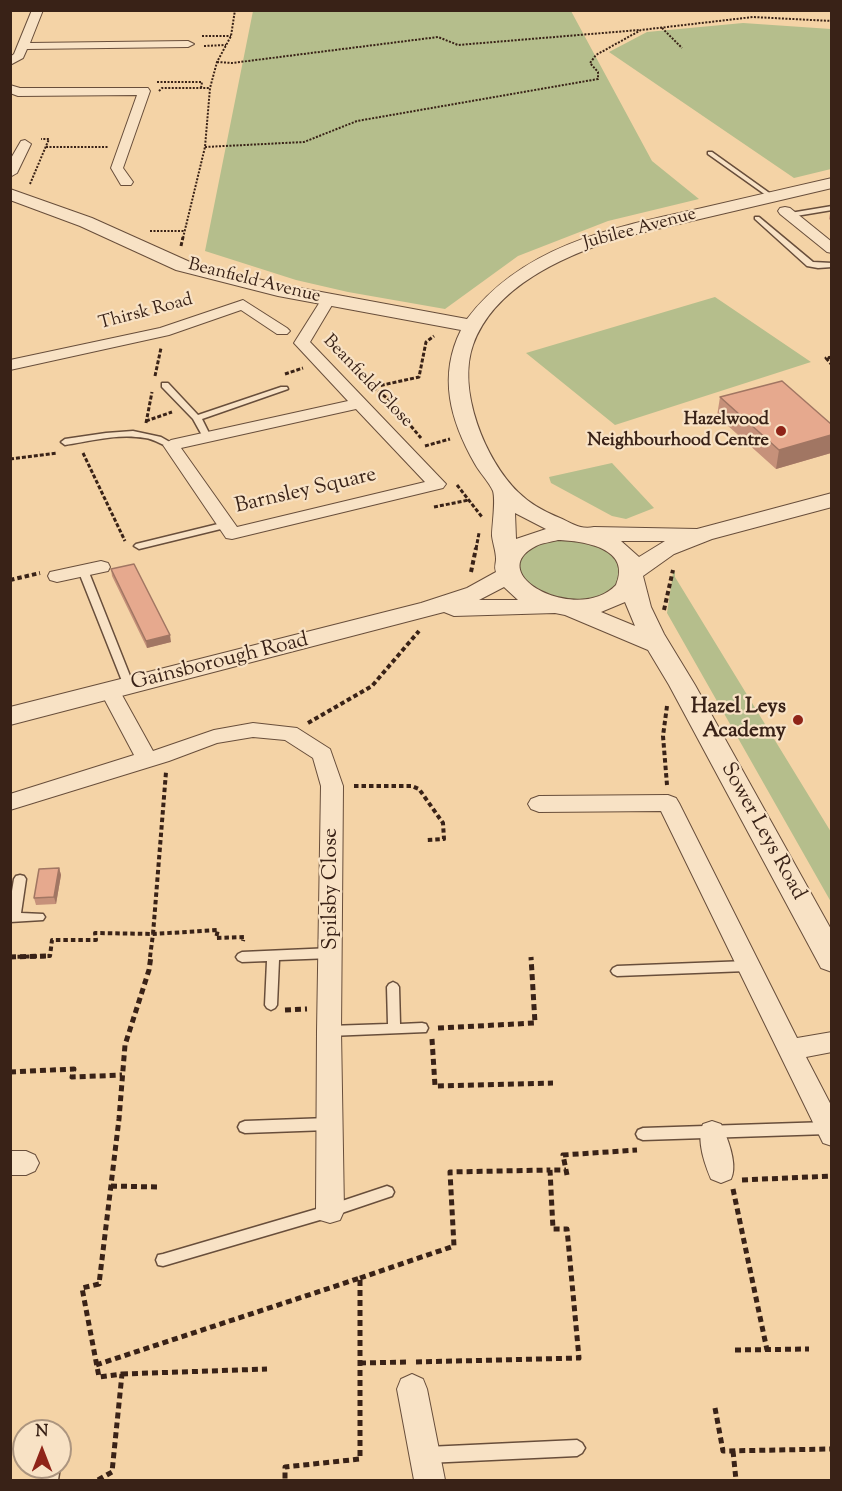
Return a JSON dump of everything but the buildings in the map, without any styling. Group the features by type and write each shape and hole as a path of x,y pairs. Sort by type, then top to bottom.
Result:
{"street":[{"path":"10,62 19,56 24,46 25,33 38,10"},
{"path":"24,46 138,42 188,44"},
{"path":"10,88 18,92 159,91"},
{"path":"126,182 117,168 144,91"},
{"path":"10,173 25,144"},
{"name":"Jubilee Avenue","path":"578,534 518,504 504,492 470,432 459,395 458,367 463,345 473,326 493,300 508,286 549,260 579,246 654,224 831,183"},
{"name":"Beanfield Avenue","path":"10,195 86,222 191,268 230,279 328,300 473,326"},
{"path":"788,213 831,249"},
{"path":"229,294 282,331"},
{"name":"Beanfield Close","path":"328,300 302,343 436,484"},
{"name":"Thirsk Road","path":"10,365 164,332 243,304"},
{"path":"171,446 355,398"},
{"name":"Barnsley Square","path":"171,446 232,534 436,484"},
{"name":"Jubilee Avenue","path":"504,492 504,539 508,567"},
{"path":"563,607 601,604 616,598 626,588 632,575 666,549 704,534 831,500"},
{"path":"654,644 563,607 529,598 517,589 508,567 515,549 533,539 557,533 704,534"},
{"path":"578,534 602,540 618,548 628,560 632,575"},
{"name":"Gainsborough Road","path":"426,618 476,593 508,567"},
{"path":"50,574 92,568"},
{"name":"Sower Leys Road","path":"632,575 634,597 654,644 685,691 831,960"},
{"name":"Gainsborough Road","path":"10,716 120,688 426,618 563,607"},
{"path":"120,688 118,709 154,757"},
{"name":"Spilsby Close","path":"10,802 214,737 254,730 290,734 322,754 332,786 332,953 329,1020 330,1211"},
{"path":"539,804 668,803 830,1131"},
{"path":"791,1049 831,1042"},
{"path":"712,1132 724,1176"},
{"path":"412,1389 428,1468"}],"lane":[{"path":"710,153 772,197"},
{"path":"788,213 831,208"},
{"path":"757,218 810,264 831,265"},
{"path":"165,385 197,418 207,437"},
{"path":"197,418 284,389"},
{"path":"65,442 137,432 156,436 171,446"},
{"path":"134,549 226,525"},
{"path":"92,568 120,688"},
{"path":"20,879 12,918 39,917"},
{"path":"242,957 332,953"},
{"path":"271,1005 273,956"},
{"path":"617,971 747,966"},
{"path":"393,987 394,1029"},
{"path":"329,1020 394,1029 422,1028"},
{"path":"245,1127 329,1124"},
{"path":"643,1134 830,1131"},
{"path":"163,1260 387,1192"},
{"path":"428,1468 577,1448"}],"path":[{"path":"191,268 180,252 205,147 210,88 217,62 227,45 235,10"},
{"path":"217,62 232,63 438,37 458,45 641,30 753,17 831,21"},
{"path":"661,28 682,48"},
{"path":"205,147 304,142 357,121 597,79 598,72 590,63 596,55 641,30"},
{"path":"188,44 190,46 227,45"},
{"path":"159,91 162,88 210,88"},
{"path":"46,147 124,147"},
{"path":"142,231 185,231"},
{"path":"355,398 376,387 419,377 426,342 437,334"},
{"path":"831,357 826,358 831,365"},
{"path":"363,379 376,387 427,446 450,439"},
{"path":"81,450 134,549"},
{"path":"434,507 469,500"},
{"path":"469,582 482,518"},
{"path":"10,580 50,574"},
{"path":"290,734 372,686 426,618"},
{"path":"664,698 667,707 663,736 668,803"},
{"path":"154,757 167,774 149,970 125,1045 99,1284 82,1288 96,1365 99,1377 122,1374 267,1369"},
{"path":"332,786 412,786 419,789 443,823 444,839 426,840"},
{"path":"10,957 50,956 52,940 96,940 95,933 153,934 218,930 216,938 244,936 242,957"},
{"path":"531,957 535,1023 431,1029 435,1086 553,1083"},
{"path":"271,1005 279,1011 329,1020"},
{"path":"10,1072 74,1069 72,1077 123,1075"},
{"path":"96,1365 454,1246 450,1172 550,1170 566,1173 563,1155 638,1152 634,1131 643,1134"},
{"path":"360,1363 579,1358 567,1229 553,1229 550,1170"},
{"path":"724,1176 831,1176"},
{"path":"724,1176 733,1188 767,1350"},
{"path":"111,1186 158,1187"},
{"path":"285,1480 285,1467 360,1459 360,1278"},
{"path":"735,1350 809,1349"},
{"path":"98,1480 112,1472 122,1374"},
{"path":"715,1408 723,1451 831,1449"},
{"path":"733,1451 736,1480"}],"green space":[{"path":"253,11 571,11 652,161 699,199 608,221 518,256 445,309 348,292 296,280 205,251"},
{"path":"743,23 831,29 831,169 794,178 609,52 647,32"},
{"path":"715,297 811,362 615,425 526,353"},
{"path":"612,463 654,508 626,519 612,516 551,483 549,477"},
{"path":"566,539 598,545 606,549 617,560 622,570 621,579 616,587 596,597 565,601 548,596 522,582 518,562 528,551 539,545"},
{"path":"675,572 675,577 831,832 831,902 667,613"}],"place":[{"name":"Hazelwood Neighbourhood Centre","path":"781,431"},
{"name":"Hazel Leys Academy","path":"798,720"}]}
